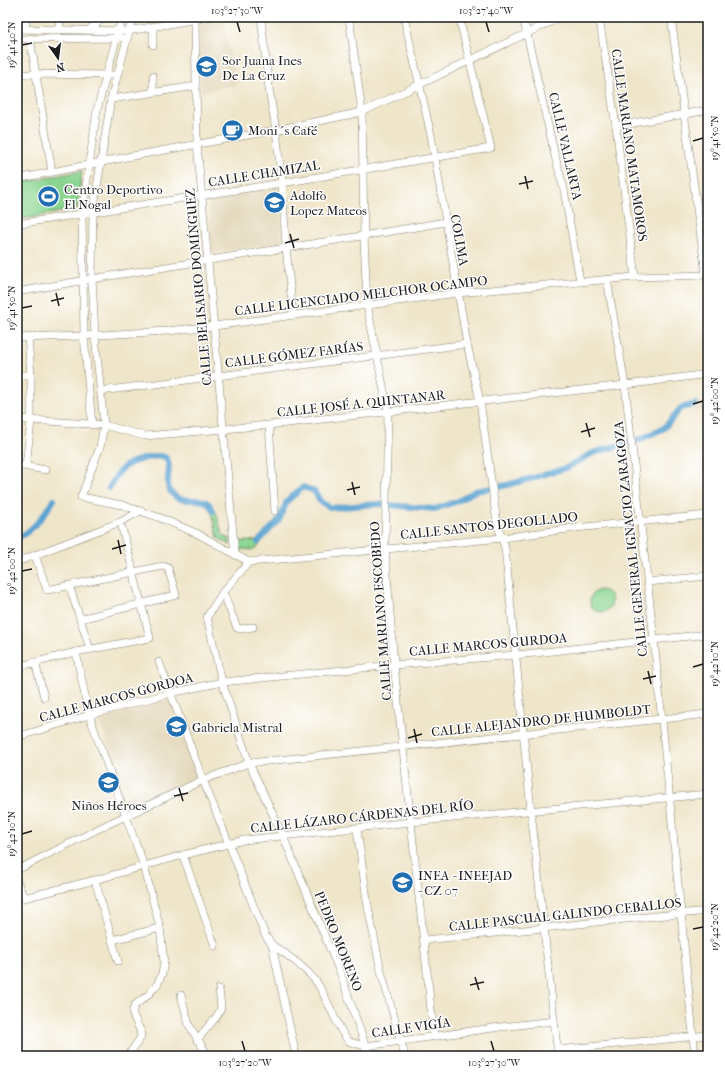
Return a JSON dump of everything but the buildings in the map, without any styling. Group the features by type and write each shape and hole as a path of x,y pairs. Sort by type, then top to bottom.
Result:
{"street":[{"path":"25,29 26,17"},
{"path":"59,30 60,17"},
{"path":"89,30 104,17"},
{"path":"92,425 84,336 82,214 97,110 122,17"},
{"path":"133,17 116,75 111,99 93,212 92,278 95,336 104,425 100,447 81,497 122,504 158,517 198,534 249,562 223,592 207,617 222,682 249,763 282,836"},
{"path":"17,29 89,30 127,35 152,27 194,18 208,17"},
{"path":"261,17 268,89 276,130 282,183 286,247 293,315"},
{"name":"CALLE MARIANO ESCOBEDO","path":"349,17 362,112 362,170 367,305 388,411 385,549 394,665 434,1037"},
{"name":"COLIMA","path":"404,17 435,158 457,293 480,401 497,523 506,548 531,811 558,1053"},
{"path":"460,17 470,61"},
{"name":"CALLE VALLARTA","path":"523,17 564,190 580,281"},
{"path":"17,170 18,179 276,130 362,112 561,17"},
{"name":"CALLE MARIANO MATAMOROS","path":"599,17 616,126 635,277"},
{"path":"671,17 707,275"},
{"name":"CALLE BELISARIO DOMÍNGUEZ","path":"194,18 197,144 235,554"},
{"path":"152,27 153,45"},
{"path":"17,38 117,34"},
{"path":"30,38 52,172"},
{"name":"CALLE CHAMIZAL","path":"17,224 282,183 491,148 470,61"},
{"path":"17,74 116,75"},
{"path":"153,76 153,92"},
{"path":"111,99 196,86"},
{"path":"616,126 708,110"},
{"path":"17,292 92,278 445,222"},
{"name":"CALLE LICENCIADO MELCHOR OCAMPO","path":"17,338 95,336 214,326 457,293 607,279 707,275"},
{"name":"CALLE GENERAL IGNACIO ZARAGOZA","path":"607,279 625,385 648,582 696,1056"},
{"path":"26,466 31,421 31,375 28,337"},
{"name":"CALLE GÓMEZ FARÍAS","path":"101,391 467,344"},
{"name":"CALLE JOSÉ A. QUINTANAR","path":"17,419 104,425 145,436 269,425 625,385 708,374"},
{"path":"17,376 31,375"},
{"path":"269,425 275,510"},
{"path":"17,465 46,470"},
{"path":"17,562 120,522 141,511"},
{"name":"CALLE SANTOS DEGOLLADO","path":"249,562 502,538 641,521 708,516"},
{"path":"17,667 76,652 150,638 122,528"},
{"path":"35,555 47,590 163,566 168,568 176,595 80,619"},
{"path":"648,582 708,576"},
{"path":"69,585 90,649"},
{"path":"223,592 237,628 253,627"},
{"name":"CALLE MARCOS GURDOA","path":"222,682 516,655 708,634"},
{"path":"76,652 89,715 144,866 160,928 164,962 162,974 157,985 148,995 135,1005 133,1015 140,1030 140,1037 128,1056"},
{"path":"35,662 44,697"},
{"path":"159,662 203,780 265,935 272,945 296,1056"},
{"name":"CALLE MARCOS GORDOA","path":"17,737 89,715 171,693 222,682"},
{"name":"CALLE ALEJANDRO DE HUMBOLDT","path":"17,870 125,816 203,780 249,763 708,714"},
{"name":"CALLE LÁZARO CÁRDENAS DEL RÍO","path":"17,882 24,898 244,840 411,822 708,794"},
{"path":"357,829 368,907 381,971 405,1056"},
{"name":"PEDRO MORENO","path":"282,836 341,975 369,1056"},
{"path":"183,855 215,946"},
{"path":"96,880 118,961"},
{"name":"CALLE PASCUAL GALINDO CEBALLOS","path":"424,940 708,911"},
{"path":"112,940 160,928"},
{"name":"CALLE VIGÍA","path":"272,945 302,965 316,981 347,1040 352,1043 366,1046 554,1021"},
{"path":"198,1040 217,1016 221,1008 218,989"},
{"path":"181,995 189,1025 208,1056"},
{"path":"558,1053 708,1035"}],"shaded area":[{"path":"224,21 236,85 201,92 199,25"},
{"path":"278,186 282,242 212,253 208,197"},
{"path":"698,402 708,405 708,414 696,410"},
{"path":"168,697 198,776 132,806 98,718"}],"green space":[{"name":"Centro Deportivo El Nogal","path":"82,171 77,209 17,220 17,183"},
{"path":"216,511 222,534 227,538 230,538 230,545 218,538 212,513"},
{"path":"258,540 261,543 254,550 239,549 237,542"},
{"path":"601,590 609,593 612,601 609,609 601,612 593,609 590,601 593,593"}],"waterway":[{"path":"258,542 279,520 287,501 303,487 314,491 321,502 331,508 377,504 435,509 458,501 475,491 503,486 566,468 593,453 641,439 664,428 681,408 696,404"},
{"path":"109,488 121,470 131,463 144,458 163,456 168,462 168,482 171,492 176,497 181,499 201,500 206,502 210,505 213,511"},
{"path":"17,538 34,527 54,500"}],"place":[{"name":"Sor Juana Ines De La Cruz","path":"206,67"},
{"name":"Moni´s Café","path":"233,130"},
{"name":"Centro Deportivo El Nogal","path":"48,196"},
{"name":"Adolfo Lopez Mateos","path":"274,202"},
{"name":"Gabriela Mistral","path":"176,727"},
{"name":"Niños Héroes","path":"109,783"},
{"name":"INEA - INEEJAD - CZ 07","path":"403,882"}]}
